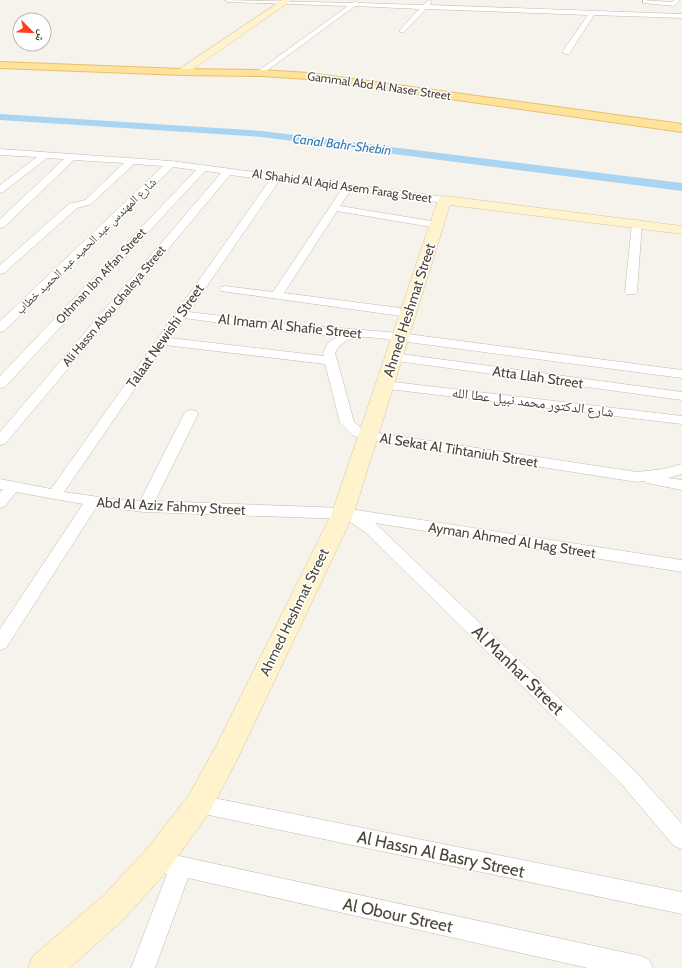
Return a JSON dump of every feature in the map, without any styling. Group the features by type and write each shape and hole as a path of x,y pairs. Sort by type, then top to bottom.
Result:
{"main road":[{"name":"Gammal Abd Al Naser Street","path":"0,64 240,72 340,79 682,128"},
{"name":"Gammal Abd Al Naser Street","path":"517,105 566,115 682,132"}],"street":[{"path":"229,0 456,8 567,9 592,13 682,16"},
{"path":"261,73 360,0"},
{"path":"401,6 407,0"},
{"path":"402,32 431,0"},
{"path":"456,8 462,0"},
{"path":"646,0 645,2 648,3 670,5 674,4 677,0"},
{"path":"184,71 287,1"},
{"path":"601,13 604,6"},
{"path":"617,13 621,7"},
{"path":"566,52 592,13"},
{"name":"Al Shahid Al Aqid Asem Farag Street","path":"0,152 171,164 682,230"},
{"path":"0,190 44,156"},
{"path":"0,225 71,158"},
{"path":"0,271 74,206 88,202 132,161"},
{"name":"شارع المهندس عبد الحميد عبد الحميد خطاب","path":"0,328 171,164"},
{"name":"Othman Ibn Affan Street","path":"0,384 203,168"},
{"name":"Ali Hassn Abou Ghaleya Street","path":"0,441 228,171"},
{"name":"Talaat Newishi Street","path":"55,494 276,178"},
{"path":"276,296 348,187"},
{"name":"Ahmed Heshmat Street","path":"45,968 114,907 156,861 199,804 226,754 343,513 445,200"},
{"path":"334,208 437,225"},
{"path":"631,292 637,223"},
{"path":"225,289 408,313"},
{"name":"Al Imam Al Shafie Street","path":"180,314 288,328 357,333 397,347"},
{"name":"Al Sekat Al Tihtaniuh Street","path":"357,333 345,337 334,344 329,353 347,424 357,432 368,436 637,477 665,474 682,469"},
{"path":"162,341 331,361"},
{"path":"397,347 682,374"},
{"name":"Atta Llah Street","path":"397,347 682,396"},
{"name":"شارع الدكتور محمد نبيل عطا الله","path":"384,385 682,420"},
{"path":"144,507 192,414"},
{"path":"637,477 682,485"},
{"path":"0,503 6,485"},
{"name":"Abd Al Aziz Fahmy Street","path":"6,485 92,502 144,507 343,513"},
{"path":"0,643 92,502"},
{"name":"Ayman Ahmed Al Hag Street","path":"343,513 682,566"},
{"name":"Al Manhar Street","path":"343,513 358,519 371,528 626,775 682,840"},
{"name":"Al Hassn Al Basry Street","path":"199,804 682,903"},
{"name":"Al Obour Street","path":"156,861 641,968"},
{"path":"143,968 181,867"}],"waterway":[{"name":"Canal Bahr-Shebin","path":"0,117 262,134 682,187"}]}
